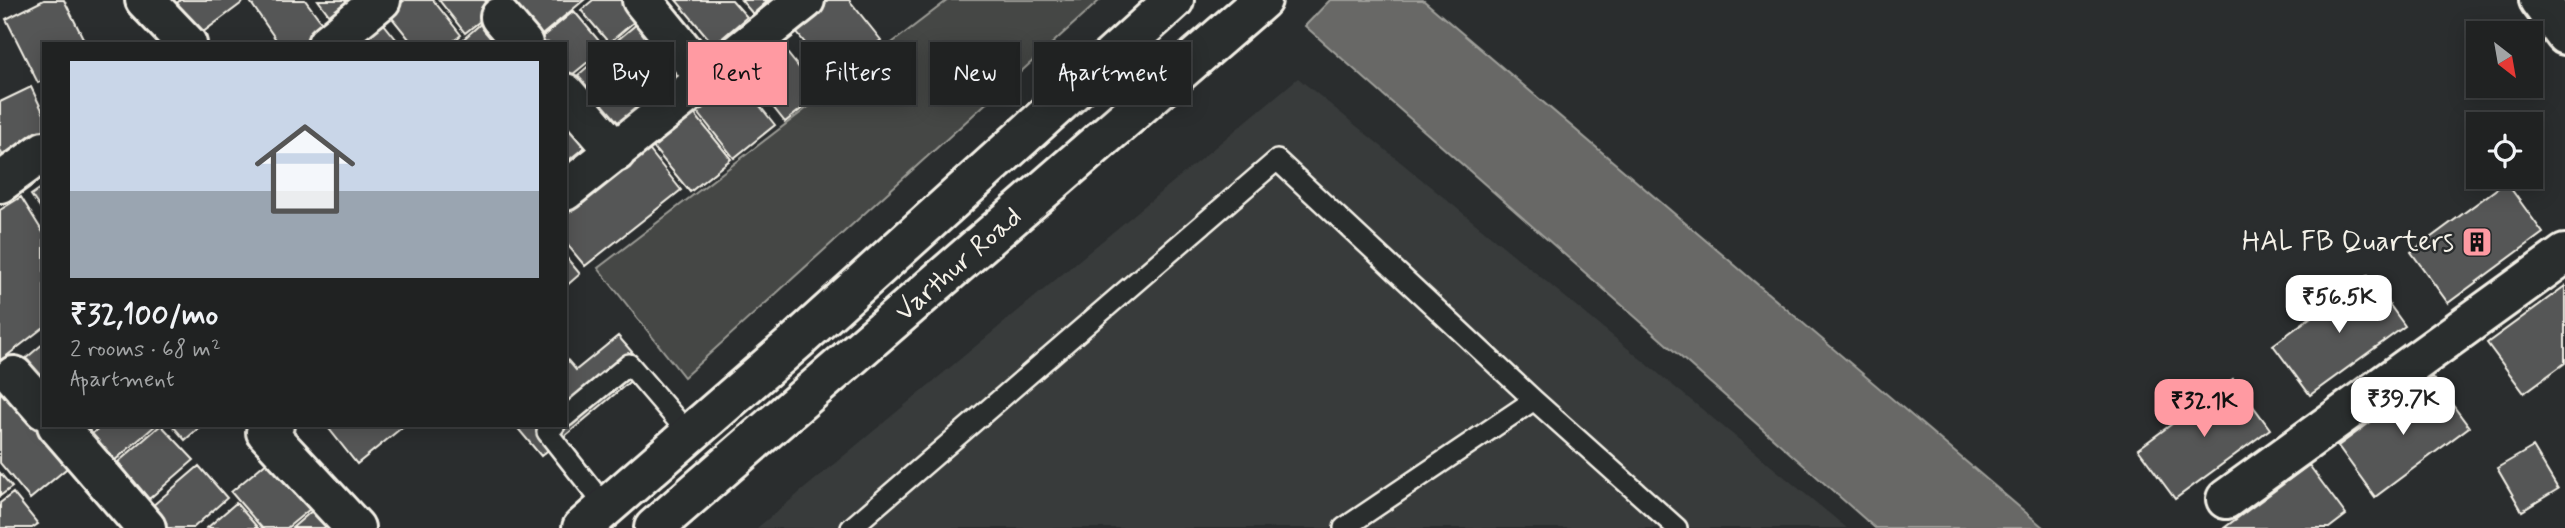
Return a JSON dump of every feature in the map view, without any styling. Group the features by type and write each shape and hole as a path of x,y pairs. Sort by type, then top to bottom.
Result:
{"main road":[{"path":"145,0 185,42"},
{"path":"329,42 381,0"},
{"path":"642,0 688,57"},
{"path":"754,42 805,0"},
{"name":"Varthur Road","path":"594,518 798,340 1174,0"},
{"name":"Varthur Road","path":"654,528 1262,0"},
{"path":"567,95 616,152"},
{"path":"567,189 688,95"},
{"path":"0,183 42,152"},
{"path":"2226,499 2565,254"},
{"path":"14,376 42,408"},
{"path":"59,427 146,528"},
{"path":"272,427 266,432 355,528"}],"lane":[{"path":"851,528 1277,160 1534,400 1677,528"},
{"path":"567,415 629,364 689,434"},
{"path":"1355,525 1534,400"},
{"path":"553,427 547,432 594,518"}],"shaded area":[{"path":"948,0 1100,0 1054,42 1034,42 1034,60 1020,72 1020,42 930,42 930,105 984,105 684,377 598,268 811,105 916,105 916,42 893,42"},
{"path":"1330,0 1423,0 2044,528 1875,528 1305,26"},
{"path":"1298,78 1847,528 757,528"}],"building":[{"path":"44,0 64,0 85,42 42,42 42,81 38,83 6,19"},
{"path":"180,0 246,0 195,38 172,8"},
{"path":"249,0 305,0 326,28 308,42 278,42"},
{"path":"318,0 357,0 332,19"},
{"path":"405,0 433,0 461,35 452,42 411,42 388,13"},
{"path":"439,0 494,0 499,6 465,33"},
{"path":"515,0 584,0 533,42 529,42 501,11"},
{"path":"593,0 630,0 642,15 608,42 581,10"},
{"path":"676,0 732,0 747,17 718,42 711,42"},
{"path":"741,0 769,0 753,14"},
{"path":"828,0 849,0 881,40 804,42 793,28"},
{"path":"574,11 600,42 588,42 588,62 567,79 567,42 536,42"},
{"path":"644,18 665,42 615,42"},
{"path":"380,19 398,42 351,42"},
{"path":"486,19 502,42 460,42"},
{"path":"674,53 687,68 674,79"},
{"path":"787,53 801,70 801,105 806,105 785,122 771,105 787,105"},
{"path":"588,66 588,104 570,82"},
{"path":"31,87 42,110 42,140 4,159 0,150 0,102"},
{"path":"589,105 642,105 611,131"},
{"path":"692,105 759,105 775,125 734,158"},
{"path":"689,107 731,159 690,192 647,140"},
{"path":"567,114 591,142 567,161"},
{"path":"647,147 681,190 585,266 567,244 567,210"},
{"path":"42,187 42,211 31,195"},
{"name":"HAL FB Quarters","path":"2496,189 2511,189 2543,233 2448,303 2411,252"},
{"path":"21,197 42,231 42,329 0,361 0,210"},
{"path":"567,258 580,274 567,285"},
{"name":"HAL FB Quarters","path":"2368,275 2405,326 2310,395 2273,345"},
{"path":"2565,286 2565,363 2524,393 2487,343"},
{"path":"618,336 646,368 541,456 517,427 567,427 567,359 576,370"},
{"path":"42,345 42,393 18,365"},
{"path":"0,377 72,464 30,499 0,463"},
{"path":"2432,377 2469,427 2375,497 2338,446"},
{"path":"2233,379 2270,429 2175,499 2138,449"},
{"path":"100,427 154,427 107,467 84,441"},
{"path":"159,427 163,427 194,460 149,499 118,462"},
{"path":"174,427 200,427 185,440"},
{"path":"328,427 403,427 357,464"},
{"path":"2533,447 2558,489 2522,511 2497,468"},
{"path":"268,461 310,509 287,528 262,528 231,492"},
{"path":"2309,465 2346,515 2329,528 2224,528"},
{"path":"199,466 227,498 193,528 157,528 144,513"},
{"path":"0,473 12,487 0,496"},
{"path":"13,493 38,524 32,528 0,528 0,503"},
{"path":"236,503 258,528 207,528"},
{"path":"313,510 329,528 292,528"}],"place":[{"name":"HAL FB Quarters","path":"2477,242"}]}
